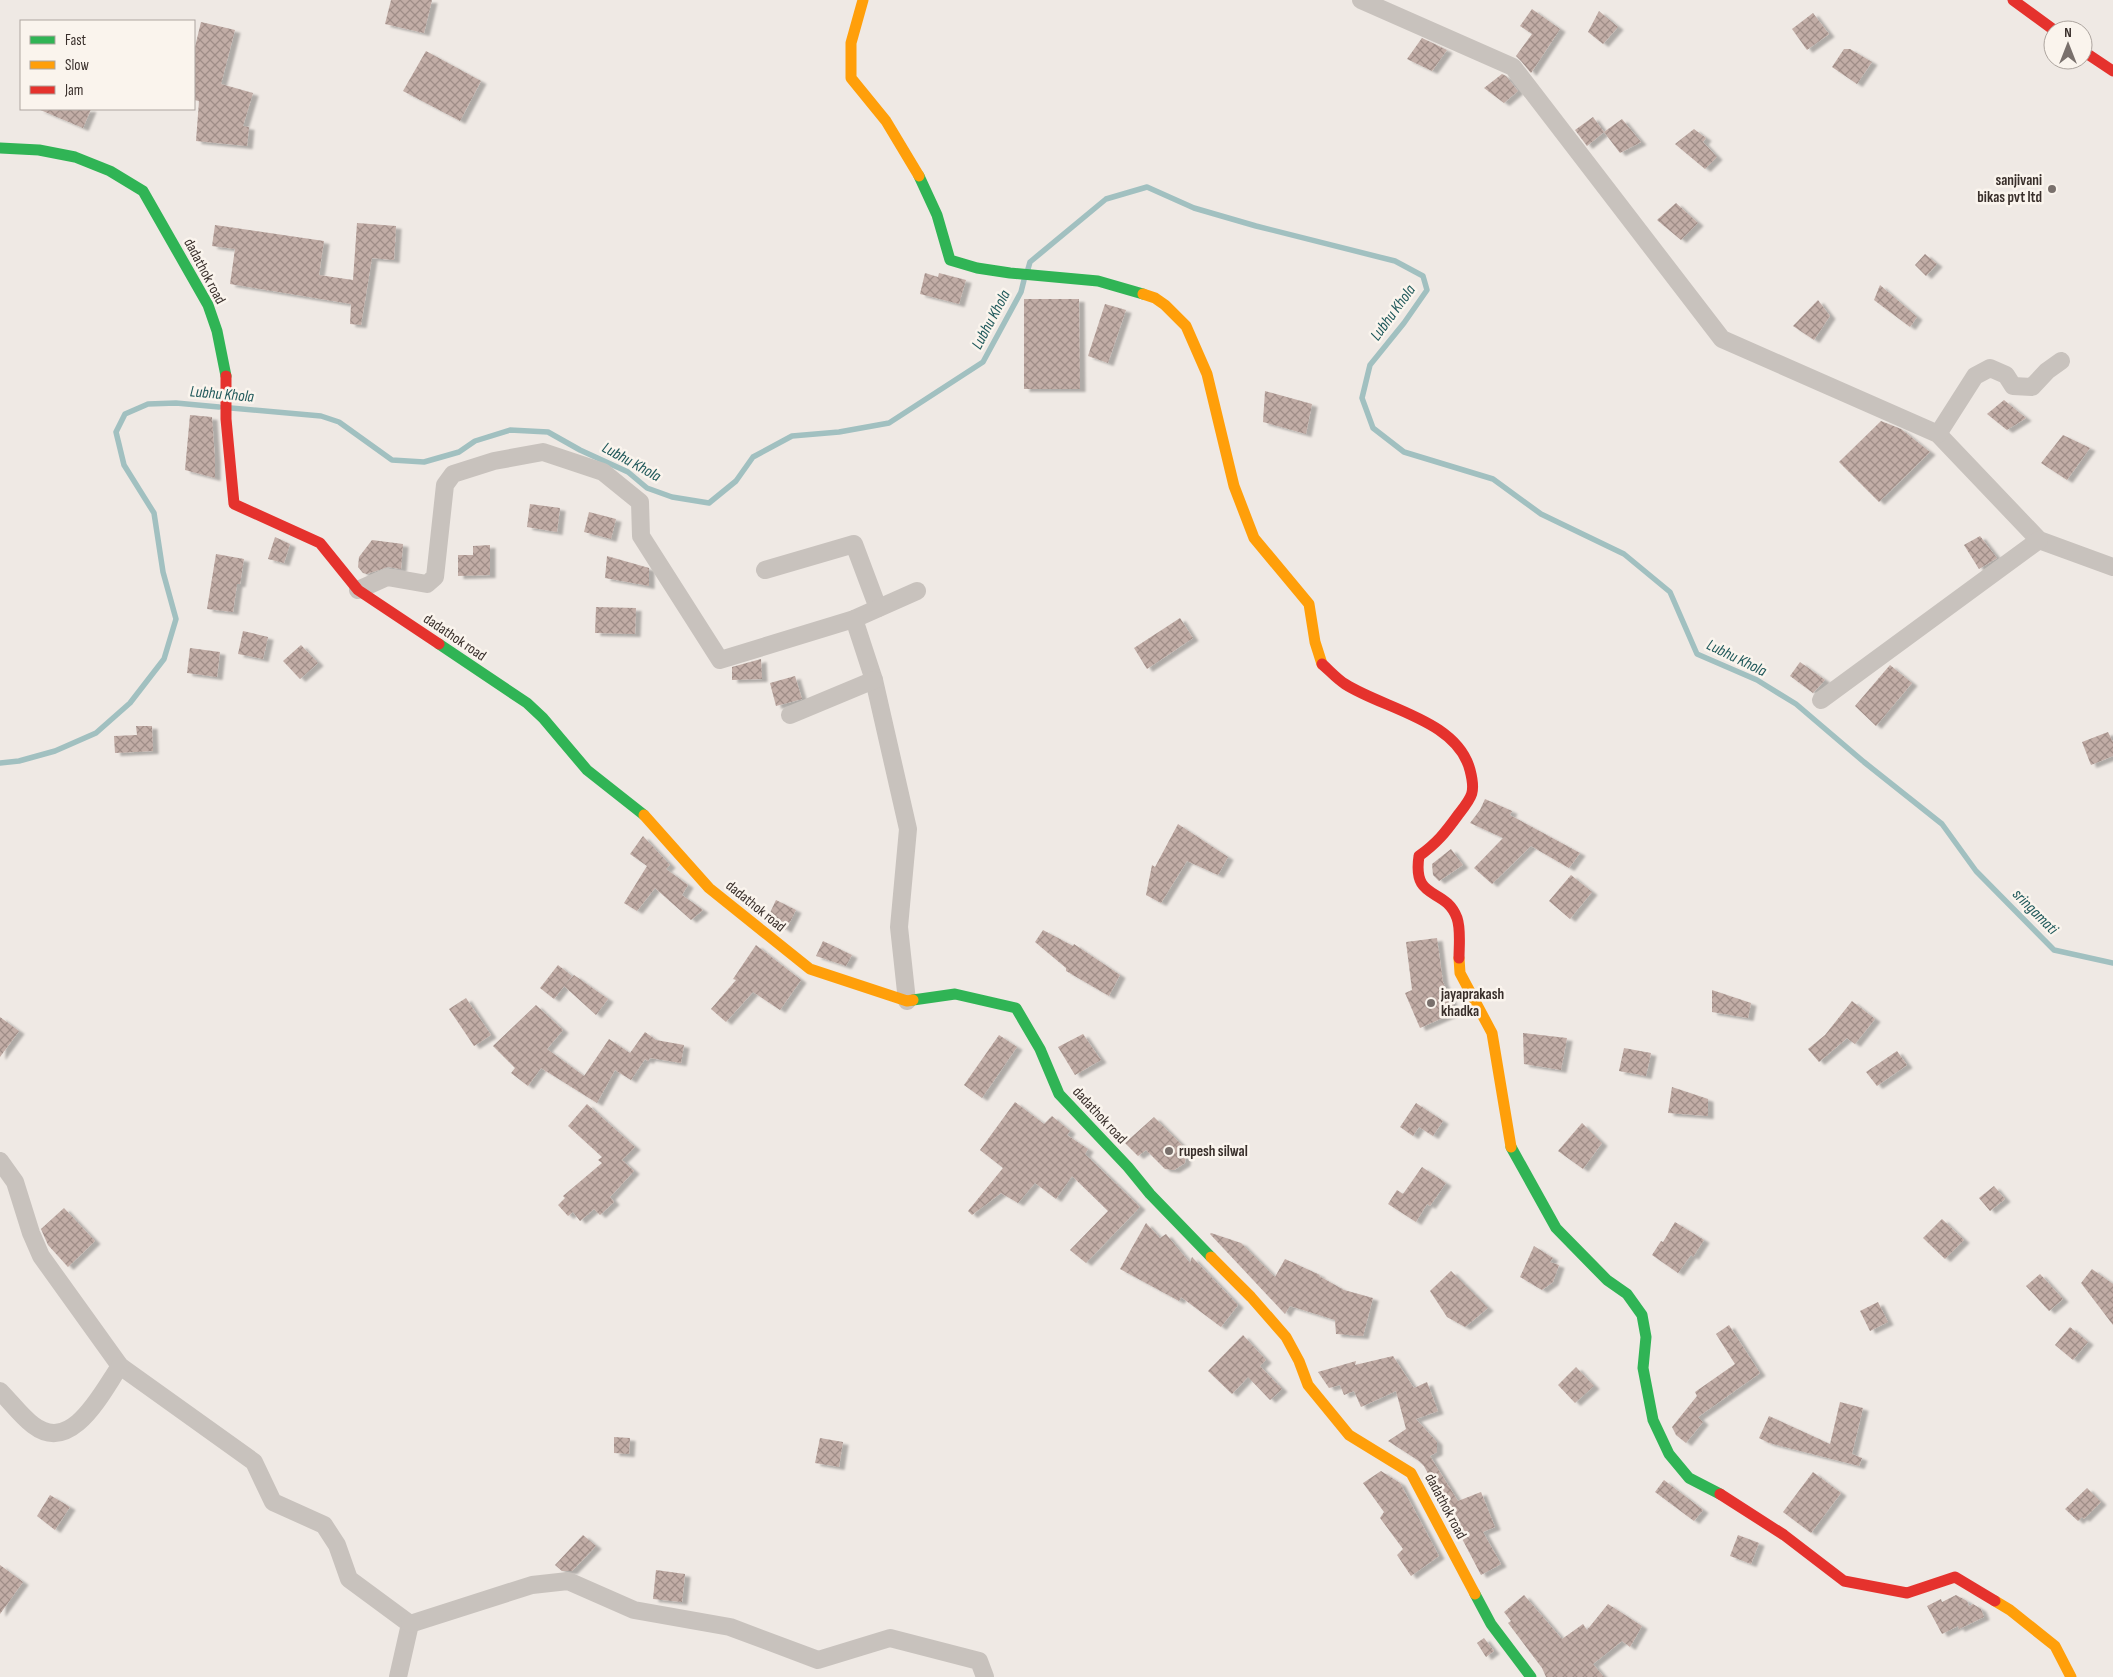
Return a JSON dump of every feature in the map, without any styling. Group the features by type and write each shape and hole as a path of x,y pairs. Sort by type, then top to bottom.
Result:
{"street":[{"path":"863,0 851,42 851,78 871,100 896,136 932,202 950,260 978,268 1036,277 1098,281 1155,298 1166,305 1186,326 1207,374 1234,486 1254,538 1309,604 1315,642 1322,664 1345,684 1430,725 1460,747 1470,767 1474,788 1470,801 1437,843 1419,856 1417,870 1420,882 1433,895 1443,899 1451,907 1458,919 1460,973 1492,1033 1511,1150 1556,1228 1607,1280 1627,1294 1642,1315 1646,1337 1643,1368 1653,1420 1670,1454 1689,1478 1716,1492 1784,1535 1844,1581 1907,1593 1955,1577 2010,1610 2054,1646 2071,1677"},
{"path":"1361,0 1513,67 1722,339 1938,434 2039,540 2113,567"},
{"path":"2013,0 2043,22"},
{"path":"2093,58 2113,71"},
{"name":"dadathok road","path":"0,148 50,152 85,159 126,179 143,191 208,305 217,331 226,374 226,419 234,504 290,528 320,544 358,590 527,703 543,718 587,770 649,819 709,888 810,969 907,1001 954,994 1016,1008 1040,1049 1059,1094 1128,1167 1150,1194 1251,1297 1286,1337 1299,1361 1308,1385 1349,1435 1411,1473 1491,1624 1531,1677"},
{"path":"1938,434 1975,376 1990,368 2006,375 2013,386 2032,388 2047,371 2061,361"},
{"path":"358,590 387,577 427,584 435,577 445,485 453,474 494,461 543,452 603,472 640,502 641,536 720,660 854,619 917,591"},
{"path":"1821,700 2039,540"},
{"path":"765,570 854,544 878,608"},
{"path":"854,619 874,680 908,829 899,926 907,1001"},
{"path":"790,715 874,680"},
{"path":"0,1161 15,1182 31,1233 41,1256 120,1366 254,1462 273,1502 324,1525 337,1545 349,1579 410,1624"},
{"path":"0,1391 33,1424 45,1431 59,1432 72,1428 83,1420 120,1366"},
{"path":"410,1624 532,1585 568,1581 634,1610 730,1626 818,1660 890,1638 980,1662 985,1677"},
{"path":"398,1677 410,1624"}],"building":[{"path":"391,0 432,0 424,33 385,24"},
{"path":"1532,9 1560,29 1531,73 1516,56 1532,34 1520,26"},
{"path":"1599,11 1618,27 1603,44 1588,32"},
{"path":"1813,13 1829,34 1807,50 1792,29"},
{"path":"201,22 235,30 221,84 253,93 243,126 249,127 247,146 196,141 199,101 195,100 195,47"},
{"path":"1422,38 1447,50 1432,71 1407,59"},
{"path":"1844,49 1850,49 1872,62 1857,84 1832,67"},
{"path":"426,51 481,81 460,121 403,91"},
{"path":"1502,74 1506,76 1518,91 1504,103 1484,88"},
{"path":"40,110 91,110 83,128"},
{"path":"1593,117 1604,132 1587,146 1575,130"},
{"path":"1622,119 1641,142 1620,153 1604,132"},
{"path":"1694,129 1706,138 1703,142 1717,157 1705,169 1675,144"},
{"path":"1676,203 1698,223 1681,240 1657,220"},
{"path":"357,223 396,226 394,260 372,258 361,325 350,324 351,304 230,284 235,249 212,246 215,225 324,241 319,275 353,280"},
{"path":"1925,254 1937,264 1926,276 1915,265"},
{"path":"925,273 938,277 939,273 966,280 959,304 920,294"},
{"path":"1880,285 1917,317 1910,327 1874,300"},
{"path":"1024,299 1079,299 1080,389 1024,389"},
{"path":"1818,300 1830,316 1814,340 1793,326"},
{"path":"1105,304 1126,310 1108,363 1088,356"},
{"path":"1265,391 1312,404 1306,434 1263,422"},
{"path":"2004,400 2026,418 2007,430 1987,414"},
{"path":"190,415 212,417 215,478 185,470"},
{"path":"1881,421 1901,429 1930,452 1879,502 1839,462"},
{"path":"2063,435 2090,448 2067,480 2041,463"},
{"path":"530,504 560,508 557,532 527,527"},
{"path":"589,512 616,519 611,539 584,532"},
{"path":"1980,536 1997,558 1979,569 1964,545"},
{"path":"275,537 290,544 284,563 268,559"},
{"path":"372,540 403,544 401,569 388,567 367,574 363,573 358,567 359,557"},
{"path":"490,545 490,575 458,576 458,555 473,555 473,546"},
{"path":"216,554 244,559 240,584 237,584 233,612 207,609"},
{"path":"607,556 649,568 649,586 605,578"},
{"path":"596,607 636,608 635,634 595,633"},
{"path":"1180,618 1193,638 1147,669 1134,648"},
{"path":"243,631 268,637 263,659 238,654"},
{"path":"301,645 318,663 300,679 283,661"},
{"path":"190,648 220,652 217,677 187,673"},
{"path":"761,659 762,679 732,680 732,667"},
{"path":"1800,662 1825,680 1813,693 1790,676"},
{"path":"1890,665 1912,683 1876,726 1855,706"},
{"path":"795,676 802,699 776,706 770,683"},
{"path":"136,726 152,726 153,751 115,753 114,736 137,735"},
{"path":"2108,732 2113,742 2113,756 2091,765 2082,742"},
{"path":"1485,799 1512,811 1510,815 1580,853 1569,868 1531,846 1492,884 1474,868 1503,838 1470,823 1480,810"},
{"path":"1178,824 1228,857 1218,875 1187,861 1161,903 1146,895 1152,865 1155,867"},
{"path":"643,836 670,865 666,869 688,885 682,895 703,910 691,920 655,888 637,911 624,903 647,866 630,854"},
{"path":"1451,849 1463,865 1439,881 1433,875 1432,864"},
{"path":"1571,875 1592,892 1570,919 1549,901"},
{"path":"776,900 796,910 786,930 768,917"},
{"path":"1043,930 1073,946 1074,944 1120,975 1109,996 1066,971 1066,968 1035,942"},
{"path":"1437,938 1443,982 1456,1012 1420,1028 1405,993 1412,990 1406,942"},
{"path":"823,941 852,955 846,966 816,956"},
{"path":"756,945 801,980 780,1010 753,992 726,1022 711,1009 736,980 733,979"},
{"path":"558,965 572,976 554,999 540,988"},
{"path":"574,975 608,999 596,1015 564,986"},
{"path":"1712,990 1751,1003 1748,1018 1712,1012"},
{"path":"466,998 491,1035 474,1046 449,1009"},
{"path":"1852,1001 1875,1019 1855,1044 1847,1038 1819,1062 1808,1049 1825,1035"},
{"path":"536,1005 563,1030 547,1049 584,1076 609,1039 630,1053 645,1032 656,1040 684,1045 681,1063 650,1058 648,1061 645,1059 631,1080 615,1070 597,1103 541,1068 528,1086 511,1073 515,1068 493,1046"},
{"path":"0,1017 19,1031 0,1057"},
{"path":"1523,1033 1567,1038 1561,1070 1524,1064"},
{"path":"1083,1034 1101,1060 1075,1075 1058,1047"},
{"path":"999,1035 1017,1047 982,1098 964,1085"},
{"path":"1624,1048 1651,1053 1646,1076 1619,1071"},
{"path":"1897,1051 1907,1065 1877,1086 1866,1072"},
{"path":"1672,1087 1708,1099 1708,1116 1668,1113"},
{"path":"1015,1102 1044,1124 1052,1116 1070,1131 1067,1135 1088,1149 1085,1154 1140,1207 1086,1263 1070,1250 1108,1211 1072,1176 1056,1199 1035,1183 1018,1203 1001,1193 972,1215 968,1211 1003,1168 980,1150"},
{"path":"1416,1103 1443,1121 1433,1136 1419,1127 1413,1136 1400,1127"},
{"path":"587,1104 635,1147 622,1160 634,1171 610,1197 614,1202 600,1215 594,1209 580,1221 573,1212 568,1216 558,1205 565,1198 563,1196 602,1163 598,1160 602,1157 568,1126"},
{"path":"1154,1117 1186,1149 1185,1163 1174,1170 1165,1169 1146,1150 1138,1156 1125,1143"},
{"path":"1582,1123 1602,1143 1583,1169 1558,1151"},
{"path":"1422,1167 1446,1183 1430,1206 1427,1204 1416,1222 1388,1204 1397,1190 1403,1194"},
{"path":"1994,1186 2005,1199 1990,1211 1979,1198"},
{"path":"64,1208 95,1241 68,1267 48,1245 41,1229"},
{"path":"1942,1219 1964,1240 1945,1259 1923,1238"},
{"path":"1675,1222 1704,1240 1693,1257 1691,1255 1678,1273 1652,1255 1661,1241 1663,1242"},
{"path":"1146,1223 1160,1238 1166,1234 1190,1263 1192,1257 1238,1305 1221,1327 1181,1297 1179,1301 1120,1269"},
{"path":"1211,1233 1241,1243 1275,1277 1285,1259 1320,1275 1344,1290 1373,1298 1363,1336 1336,1334 1335,1320 1290,1306 1285,1314"},
{"path":"1534,1246 1553,1258 1550,1262 1559,1265 1553,1282 1542,1290 1520,1277"},
{"path":"2092,1269 2113,1284 2113,1325 2081,1283"},
{"path":"1451,1271 1488,1308 1465,1327 1447,1317 1430,1291"},
{"path":"2040,1274 2063,1299 2049,1311 2026,1286"},
{"path":"1878,1302 1888,1322 1870,1331 1860,1311"},
{"path":"1729,1325 1760,1373 1698,1417 1703,1422 1686,1443 1676,1435 1672,1427 1697,1396 1695,1392 1735,1364 1716,1334"},
{"path":"2070,1327 2088,1342 2073,1360 2055,1345"},
{"path":"1243,1335 1266,1360 1260,1366 1282,1389 1270,1400 1248,1377 1232,1394 1208,1371"},
{"path":"1393,1356 1414,1388 1427,1382 1438,1411 1416,1419 1437,1442 1437,1452 1430,1456 1458,1501 1481,1492 1495,1527 1483,1532 1501,1564 1481,1575 1424,1466 1388,1441 1406,1429 1396,1391 1361,1407 1354,1391 1344,1395 1340,1385 1329,1388 1318,1372 1356,1361 1355,1365"},
{"path":"1576,1367 1594,1386 1575,1403 1558,1385"},
{"path":"1840,1402 1863,1408 1852,1454 1862,1458 1859,1466 1769,1443 1759,1438 1769,1416 1830,1444"},
{"path":"614,1437 630,1438 629,1454 614,1453"},
{"path":"820,1438 843,1442 839,1467 815,1463"},
{"path":"1381,1471 1400,1483 1439,1556 1411,1576 1397,1555 1403,1549 1380,1518 1384,1512 1363,1483"},
{"path":"1813,1472 1841,1493 1811,1533 1783,1512"},
{"path":"1664,1480 1703,1510 1694,1521 1655,1492"},
{"path":"2087,1488 2101,1502 2084,1519 2082,1517 2078,1521 2065,1509"},
{"path":"50,1495 70,1507 55,1530 37,1516"},
{"path":"583,1535 596,1546 572,1571 562,1571 555,1565"},
{"path":"1738,1535 1759,1543 1751,1564 1730,1556"},
{"path":"0,1565 23,1582 0,1614"},
{"path":"656,1570 685,1574 682,1602 653,1599"},
{"path":"1524,1595 1562,1639 1583,1624 1587,1630 1608,1604 1642,1626 1630,1647 1622,1641 1593,1664 1604,1677 1546,1677 1542,1668 1508,1623 1511,1621 1504,1612"},
{"path":"1956,1595 1967,1601 1969,1606 1973,1604 1981,1609 1984,1617 1959,1629 1958,1626 1942,1634 1927,1606 1941,1599 1942,1602"},
{"path":"1484,1638 1494,1651 1486,1657 1477,1643"}],"waterway":[{"name":"Lubhu Khola","path":"1028,269 1030,262 1106,199 1147,187 1194,208 1256,226 1395,261 1423,276 1427,290 1404,323 1370,365 1362,398 1373,428 1404,452 1493,479 1541,514 1624,554 1670,592 1697,654 1757,680 1796,704 1864,762 1942,824 1976,871 2054,950 2113,963"},
{"name":"Lubhu Khola","path":"231,408 321,416 339,422 392,460 424,462 459,452 475,441 510,430 548,432 580,450 628,472 647,488 672,497 709,503 736,481 753,457 792,436 839,432 889,423 983,362 1021,292 1024,280"},
{"name":"Lubhu Khola","path":"0,763 19,761 55,751 96,733 130,703 164,659 176,619 163,572 154,513 124,465 116,432 125,414 148,404 176,403 219,407"}],"traffic: fast":[{"path":"0,148 39,150 75,157 110,171 143,191 208,305 217,331 226,376"},
{"path":"919,176 937,215 950,260 977,268 1010,273 1098,281 1143,294"},
{"path":"439,644 527,703 543,718 587,770 644,815"},
{"path":"913,1000 955,994 1016,1008 1040,1049 1059,1094 1128,1167 1150,1194 1211,1257"},
{"path":"1511,1147 1556,1228 1607,1280 1627,1294 1642,1315 1646,1337 1643,1368 1653,1420 1669,1454 1689,1478 1720,1494"},
{"path":"1475,1594 1491,1624 1531,1677"}],"traffic: slow":[{"path":"863,0 851,43 851,78 886,121 919,176"},
{"path":"1143,294 1155,298 1165,305 1186,326 1207,374 1234,486 1254,538 1309,604 1315,642 1322,664"},
{"path":"644,815 709,888 810,969 907,1001 913,1000"},
{"path":"1459,958 1460,973 1492,1033 1511,1147"},
{"path":"1211,1257 1251,1297 1286,1337 1299,1361 1308,1385 1349,1435 1411,1473 1475,1594"},
{"path":"1995,1601 2010,1610 2055,1646 2071,1677"}],"traffic: jam":[{"path":"2013,0 2043,22"},
{"path":"2093,58 2113,71"},
{"path":"226,376 226,419 234,504 320,543 358,590 439,644"},
{"path":"1322,664 1345,684 1361,693 1435,727 1450,739 1462,753 1470,770 1473,784 1470,799 1445,832 1431,847 1419,856 1418,871 1420,881 1431,892 1445,901 1452,908 1457,918 1459,958"},
{"path":"1720,1494 1784,1535 1844,1581 1907,1593 1955,1577 1995,1601"}],"place":[{"name":"sanjivani bikas pvt ltd","path":"2052,189"},
{"name":"jayaprakash khadka","path":"1431,1003"},
{"name":"rupesh silwal","path":"1169,1151"}],"water label":[{"name":"sringamati","path":"2036,911"}]}
